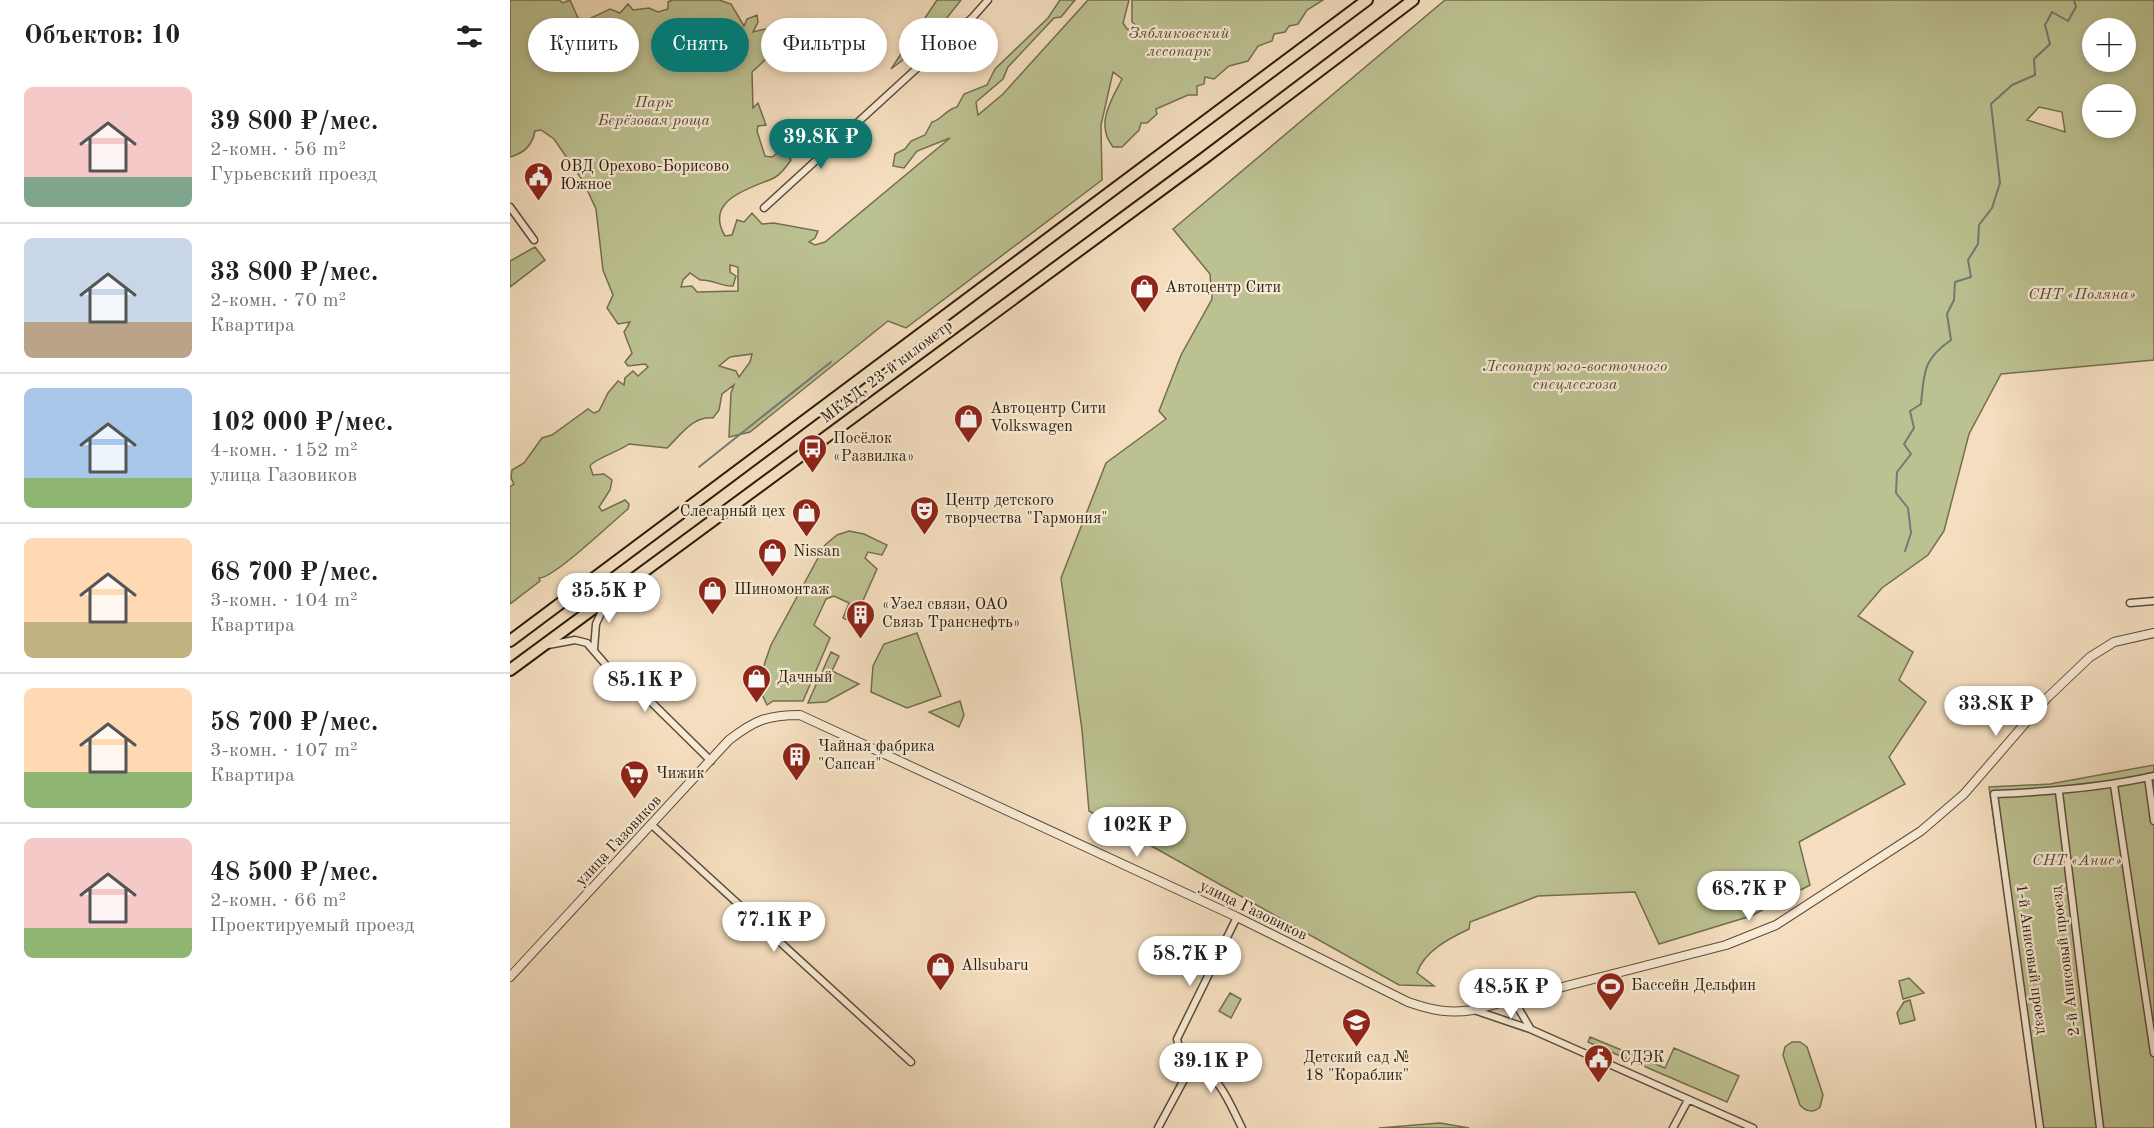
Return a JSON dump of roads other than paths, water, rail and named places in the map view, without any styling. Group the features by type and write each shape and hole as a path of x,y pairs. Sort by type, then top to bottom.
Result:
{"highway":[{"name":"МКАД, 23-й километр","path":"510,641 1367,0"},
{"name":"МКАД, 23-й километр","path":"512,669 1413,0"}],"street":[{"path":"764,208 966,23 988,0"},
{"path":"510,207 534,240"},
{"path":"595,650 597,624 608,597"},
{"path":"2130,603 2154,600"},
{"name":"улица Газовиков","path":"510,977 652,826 729,740 752,723 774,715 800,715 1237,917 1408,1002 1434,1011 1456,1013 1473,1010 1726,945 1776,925 1921,831 1964,794 2048,697 2090,657 2114,642 2154,633"},
{"path":"541,647 581,640 595,650 606,665 644,695 711,761"},
{"path":"2059,792 2151,776 2154,821"},
{"path":"2114,784 2154,1053"},
{"name":"1-й Анисовый проезд","path":"2040,1128 1994,794 2059,792"},
{"name":"2-й Анисовый проезд","path":"2059,792 2100,1128"},
{"path":"652,826 911,1062"},
{"path":"1237,917 1177,1039 1182,1058 1211,1074 1221,1086 1242,1128"},
{"path":"1513,999 1530,1029"},
{"path":"1473,1010 1530,1029 1753,1128"},
{"path":"1158,1128 1193,1063"},
{"path":"1673,1128 1688,1100"}],"waterway":[{"path":"1905,551 1911,533 1908,508 1896,493 1897,472 1911,454 1904,444 1914,428 1910,411 1921,404 1924,375 1930,360 1951,340 1947,314 1954,300 1955,282 1971,277 1968,260 1978,244 1979,225 1992,208 2000,183 1991,104 2012,85 2035,75 2034,59 2050,44 2045,25 2052,12 2068,21 2076,7 2074,0"},
{"path":"699,467 831,362"}],"place":[{"name":"ОВД Орехово-Борисово Южное","path":"539,202"},
{"name":"Автоцентр Сити","path":"1144,314"},
{"name":"Автоцентр Сити Volkswagen","path":"969,444"},
{"name":"Посёлок «Развилка»","path":"812,474"},
{"name":"Центр детского творчества \"Гармония\"","path":"924,536"},
{"name":"Слесарный цех","path":"807,538"},
{"name":"Nissan","path":"772,578"},
{"name":"Шиномонтаж","path":"713,616"},
{"name":"«Узел связи, ОАО Связь Транснефть»","path":"861,640"},
{"name":"Дачный","path":"756,704"},
{"name":"Чайная фабрика \"Сапсан\"","path":"797,782"},
{"name":"Чижик","path":"635,800"},
{"name":"Allsubaru","path":"940,992"},
{"name":"Бассейн Дельфин","path":"1610,1012"},
{"name":"Детский сад № 18 \"Кораблик\"","path":"1357,1048"},
{"name":"СДЭК","path":"1599,1084"}],"park label":[{"name":"Зябликовский лесопарк","path":"1179,43"},
{"name":"Парк Берёзовая роща","path":"654,112"},
{"name":"СНТ «Поляна»","path":"2082,295"},
{"name":"Лесопарк юго-восточного спецлесхоза","path":"1575,376"},
{"name":"СНТ «Анис»","path":"2077,861"}]}
